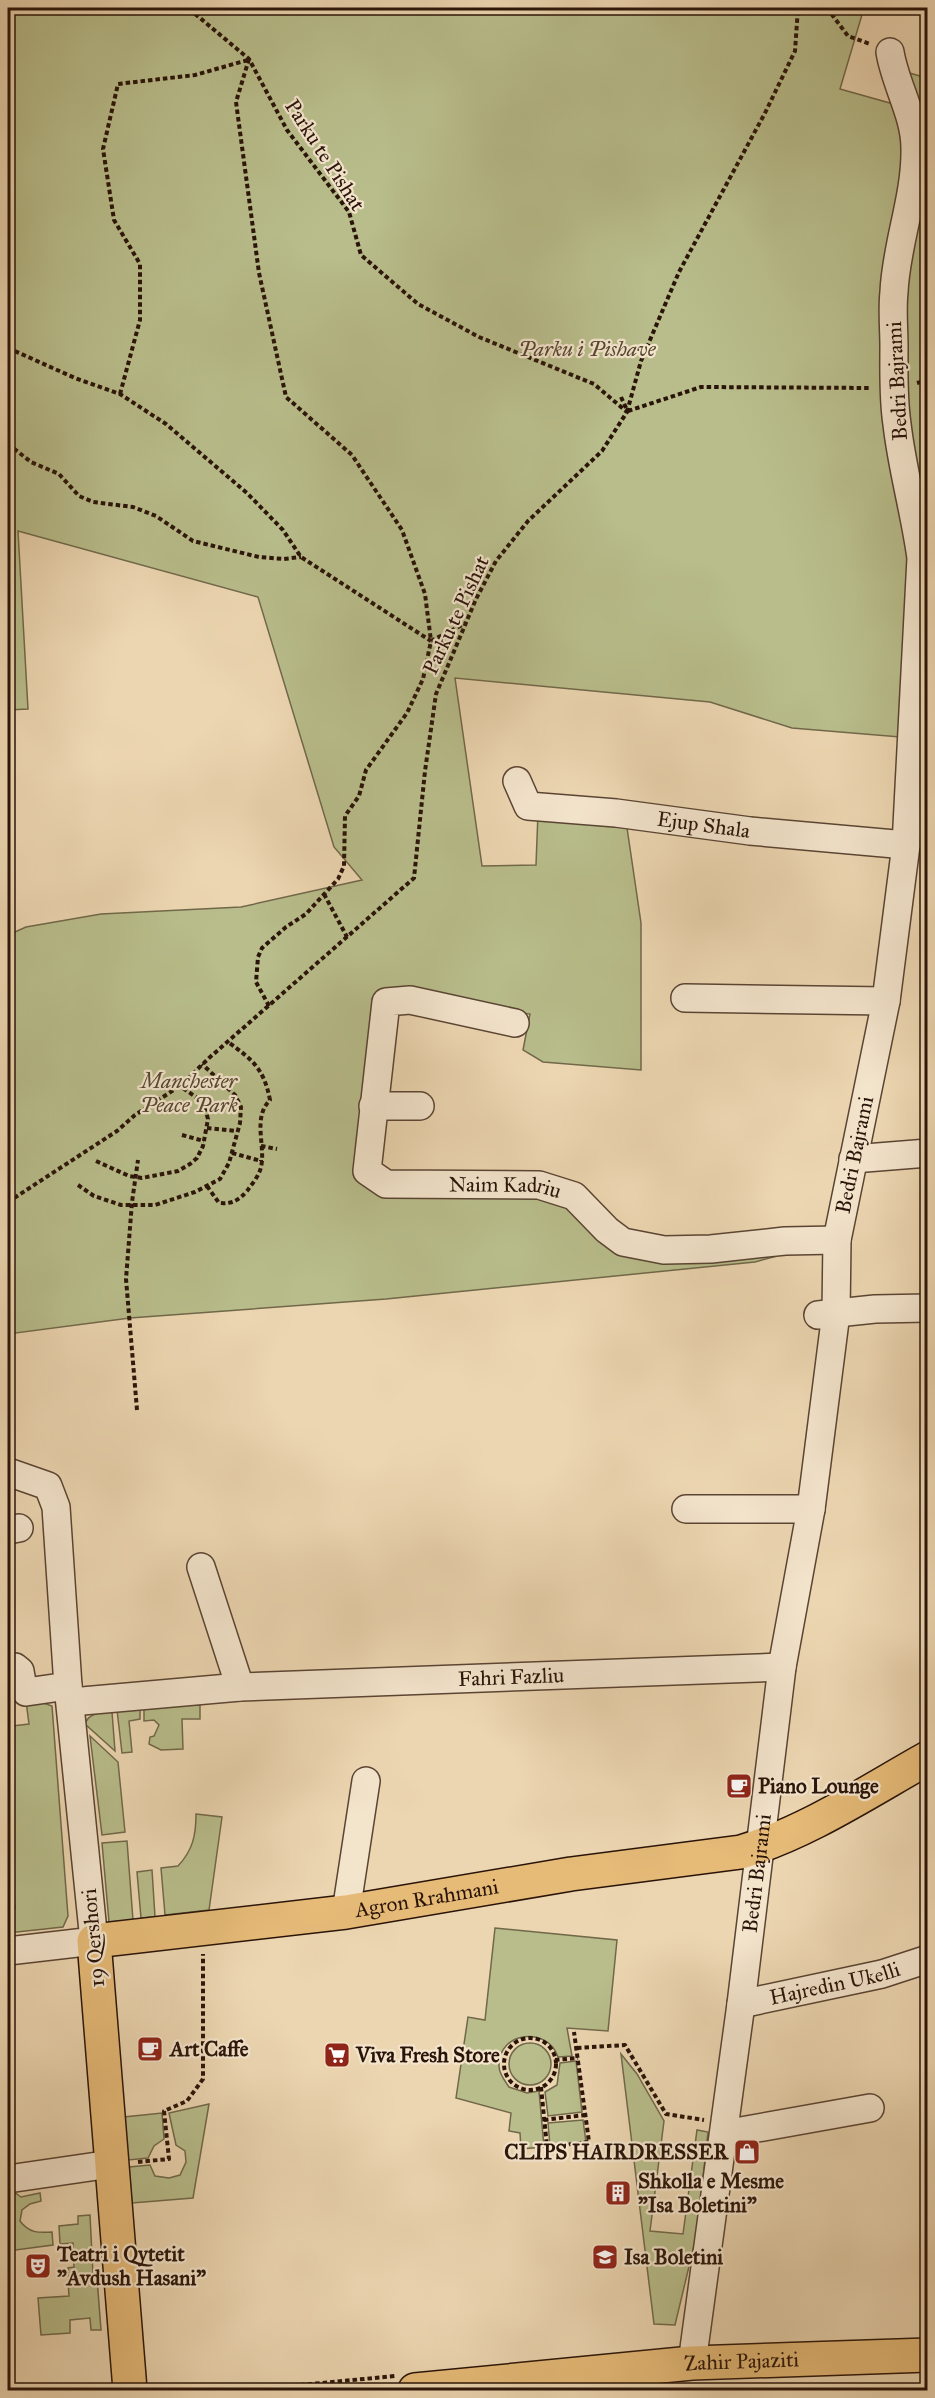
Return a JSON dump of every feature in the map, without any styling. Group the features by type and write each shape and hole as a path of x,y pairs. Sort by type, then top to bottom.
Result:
{"main road":[{"name":"Agron Rrahmani","path":"94,1941 346,1912 571,1874 741,1852 758,1847 832,1812 927,1758"},
{"name":"19 Qershori","path":"94,1941 130,2391"},
{"name":"Zahir Pajaziti","path":"415,2391 559,2383 692,2363 927,2355"}],"street":[{"name":"Bedri Bajrami","path":"692,2363 741,2004 758,1847 782,1667 811,1509 827,1314 837,1240 886,1001 906,845 923,617 917,523 900,443 894,388 893,293 896,263 911,195 915,147 911,124 892,66 890,52"},
{"name":"Ejup Shala","path":"517,781 528,806 570,808 750,831 906,845"},
{"path":"685,998 886,1001"},
{"name":"Naim Kadriu","path":"515,1023 410,1000 386,1002 373,1106 368,1171 386,1184 538,1185 574,1196 607,1230 623,1242 664,1250 711,1249 785,1241 837,1240"},
{"path":"373,1106 420,1106"},
{"path":"853,1159 927,1153"},
{"path":"827,1314 927,1308"},
{"name":"19 Qershori","path":"8,1472 48,1486 56,1507 74,1752 94,1941"},
{"path":"686,1509 811,1509"},
{"path":"201,1567 240,1687"},
{"name":"Fahri Fazliu","path":"8,1668 15,1667 20,1671 26,1692 69,1694 782,1667"},
{"path":"346,1912 366,1781"},
{"path":"8,1952 94,1941"},
{"name":"Hajredin Ukelli","path":"741,2004 882,1974 927,1959"},
{"path":"724,2129 870,2108"},
{"path":"8,2180 111,2164"}],"path":[{"name":"Parku te Pishat","path":"188,8 249,59 287,130 349,212 362,255 418,304 479,336 594,384 627,412 602,452 528,521 496,561 466,623 436,694 414,878 347,937"},
{"path":"627,412 641,361 679,272 765,113 795,51 798,8"},
{"path":"826,8 848,36 890,52"},
{"path":"120,394 140,320 140,264 114,220 104,149 118,84 195,75 249,59"},
{"path":"249,59 236,102 258,273 286,397 352,455 402,530 425,594 431,641 423,679 407,713 366,770 359,796 345,816 344,866 338,879 306,914 286,927 262,948 258,957 256,982 269,1006"},
{"path":"8,348 75,378 120,394 166,424 247,493 283,530 301,556 431,641"},
{"path":"627,412 701,387 894,388 927,380"},
{"path":"621,397 627,412"},
{"path":"8,444 31,462 59,474 79,496 93,502 133,507 156,516 193,541 260,557 284,559 301,556"},
{"path":"431,641 466,623"},
{"path":"8,1202 117,1131 135,1115 180,1086 347,937 324,894"},
{"path":"207,1186 219,1203 229,1204 239,1200 255,1181 261,1167 259,1131 265,1105 270,1100 267,1085 255,1063 228,1042"},
{"path":"78,1185 106,1201 131,1206 155,1205 220,1179 232,1153 241,1107 235,1095 202,1064"},
{"path":"96,1161 135,1177 178,1171 197,1158 204,1140 208,1119 203,1102 180,1086"},
{"path":"207,1128 237,1131"},
{"path":"182,1135 204,1140"},
{"path":"261,1145 277,1149"},
{"path":"232,1153 261,1161"},
{"path":"137,1410 126,1279 131,1206 138,1160"},
{"path":"111,2164 169,2159 164,2111 187,2101 203,2079 204,1928"},
{"path":"541,2087 547,2147 589,2142 574,2032"},
{"path":"536,2039 550,2047 555,2060 555,2072 551,2080 541,2087 527,2090 511,2082 504,2067 508,2051 520,2040 536,2039"},
{"path":"577,2048 625,2045 666,2114 724,2129"},
{"path":"555,2060 578,2058"},
{"path":"544,2120 585,2115"}],"green space":[{"name":"Parku i Pishave","path":"8,8 864,8 840,89 890,103 906,72 927,78 928,603 900,737 792,728 710,702 455,678 482,866 536,865 538,813 626,821 641,923 641,1070 543,1062 523,1050 530,1014 384,992 362,1172 540,1191 592,1223 777,1256 755,1262 386,1299 130,1318 8,1334 8,935 26,927 101,914 241,907 362,880 334,847 258,597 18,531 28,709 8,710"},
{"path":"26,1701 38,1701 52,1706 68,1916 63,1927 8,1933 8,1910 15,1908 8,1849 8,1722 12,1726 29,1724"},
{"path":"200,1705 200,1719 182,1719 183,1749 161,1750 149,1744 150,1737 154,1736 159,1725 154,1720 144,1721 144,1706"},
{"path":"140,1708 140,1719 129,1721 132,1752 122,1753 117,1710"},
{"path":"112,1712 115,1751 85,1724 93,1715"},
{"path":"90,1736 118,1762 125,1832 102,1835"},
{"path":"196,1814 222,1817 209,1910 165,1915 161,1868 178,1866 187,1854 194,1835"},
{"path":"127,1841 133,1920 109,1922 102,1843"},
{"path":"152,1870 155,1917 141,1918 137,1872"},
{"path":"495,1928 617,1940 608,2031 567,2028 572,2056 558,2057 553,2047 535,2037 515,2040 506,2045 501,2054 499,2069 509,2087 527,2093 539,2091 544,2147 521,2149 520,2133 509,2131 511,2113 456,2098 468,2017 485,2020"},
{"path":"530,2043 538,2044 545,2049 550,2056 550,2072 545,2079 538,2084 530,2085 522,2084 515,2079 510,2072 509,2064 510,2056 515,2049 522,2044"},
{"path":"621,2054 637,2074 664,2121 650,2231 683,2234 697,2130 708,2132 697,2233 675,2325 654,2324"},
{"path":"576,2061 582,2112 548,2116 545,2092 557,2085 560,2063"},
{"path":"209,2104 193,2198 132,2203 129,2167 150,2165 155,2176 169,2178 180,2175 186,2162 185,2151 176,2145 169,2113"},
{"path":"162,2113 164,2139 154,2146 148,2158 128,2160 124,2117"},
{"path":"583,2120 586,2142 550,2146 548,2123"},
{"path":"14,2192 21,2197 40,2193 41,2201 30,2204 22,2210 20,2221 34,2231 52,2232 53,2245 8,2251 8,2193"},
{"path":"90,2215 93,2275 68,2276 68,2268 74,2267 73,2243 60,2244 59,2226 78,2224 78,2216"},
{"path":"97,2278 101,2330 91,2330 90,2318 70,2320 70,2333 41,2335 38,2298 69,2296 68,2280"}],"place":[{"name":"Piano Lounge","path":"739,1786"},
{"name":"Art Caffe","path":"150,2049"},
{"name":"Viva Fresh Store","path":"337,2055"},
{"name":"CLIPS HAIRDRESSER","path":"747,2152"},
{"name":"Shkolla e Mesme \"Isa Boletini\"","path":"618,2193"},
{"name":"Isa Boletini","path":"605,2257"},
{"name":"Teatri i Qytetit \"Avdush Hasani\"","path":"38,2266"}],"park label":[{"name":"Manchester Peace Park","path":"189,1093"}]}
